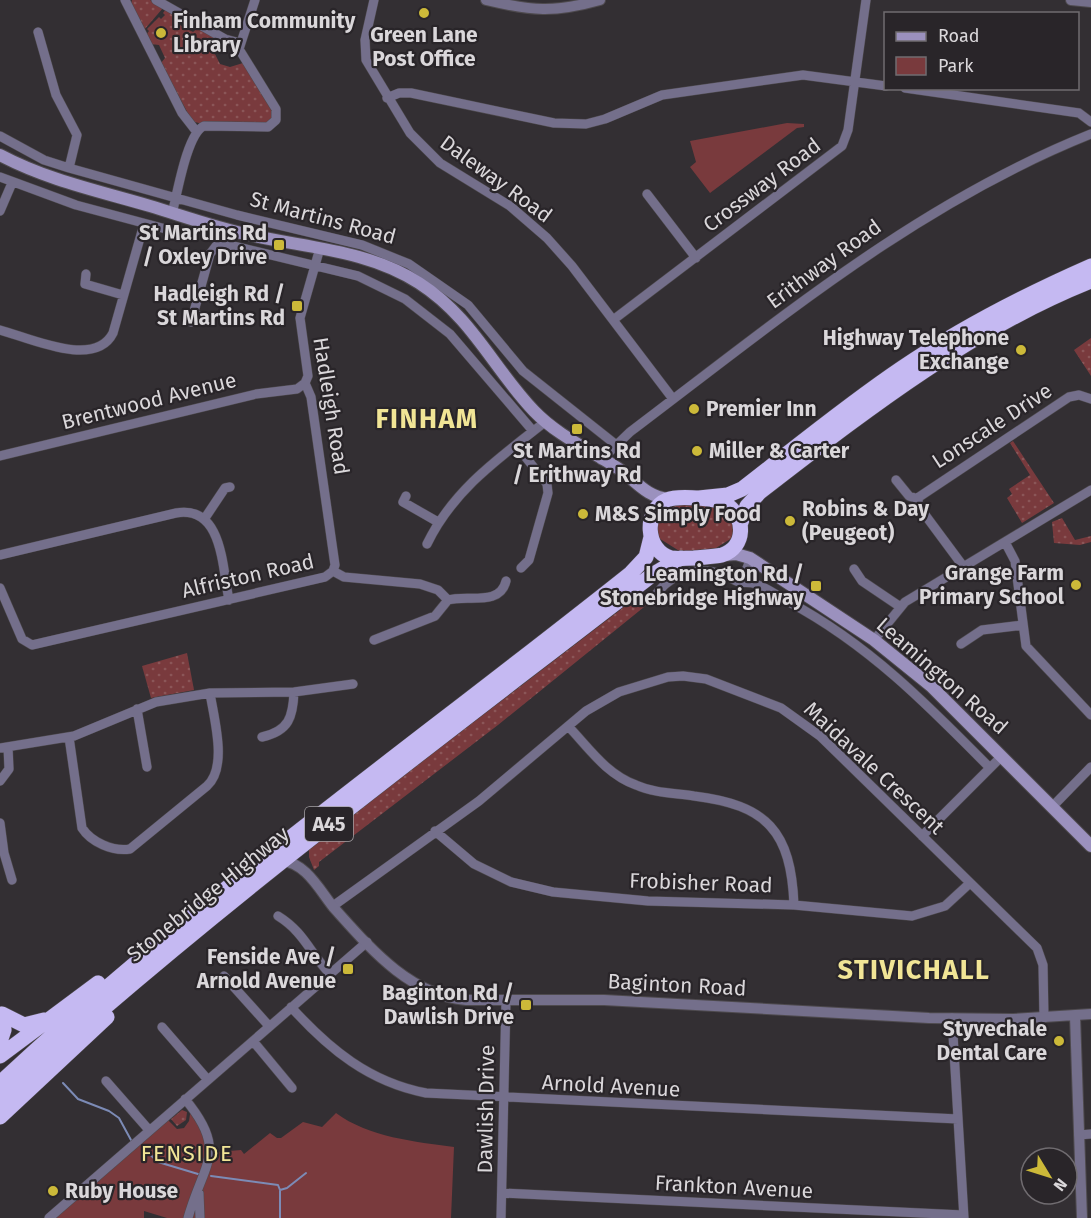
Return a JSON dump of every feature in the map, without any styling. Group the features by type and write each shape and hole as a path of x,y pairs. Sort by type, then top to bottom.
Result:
{"highway":[{"path":"1091,266 1018,299 942,342 872,389 742,489 728,495 669,499 655,510 651,530 660,552 681,558 721,555 736,545 747,507 760,492 909,380 982,335 1091,281"},
{"path":"699,498 724,502 736,513 741,530"},
{"name":"Stonebridge Highway","path":"0,1083 68,1020 156,945 280,845 631,573 646,555 651,530"},
{"name":"Stonebridge Highway","path":"0,1100 153,966 281,861 649,578 668,564 681,558"},
{"name":"A45","path":"0,1056 126,963 156,945"},
{"path":"0,1117 128,997 153,966"},
{"path":"1,1012 24,1025 49,1018"},
{"path":"0,1042 4,1030 1,1012"}],"main road":[{"name":"St Martins Road","path":"0,155 44,176 172,214 250,235 320,248 384,264 433,292 470,327 520,394 545,422 601,460 615,466 650,495 669,499"},
{"name":"St Martins Road","path":"601,460 643,499 651,530"},
{"path":"741,530 750,558"},
{"name":"Leamington Road","path":"721,555 736,554 750,558 874,640 931,686 1091,846"}],"street":[{"path":"126,0 182,113 196,131"},
{"path":"156,0 225,39 240,43"},
{"path":"172,214 196,131 204,126 268,127 276,120 276,109 241,54 240,43 255,0"},
{"name":"Daleway Road","path":"374,0 365,40 365,56 387,98 410,133 433,158 510,206 547,238 572,266 673,399"},
{"path":"486,0 518,8 550,10 566,9 600,0"},
{"name":"Crossway Road","path":"613,320 840,148 847,135 866,0"},
{"path":"1071,0 1091,3"},
{"path":"38,29 56,95 77,135 69,168"},
{"path":"387,98 399,93 411,93 548,122 578,125 605,119 662,95 803,75 884,86"},
{"path":"920,90 1091,114"},
{"path":"1079,112 1091,122"},
{"name":"Erithway Road","path":"601,460 615,444 673,399 843,270 892,237 985,182 1091,134"},
{"name":"St Martins Road","path":"0,136 44,160 69,168 176,199 362,246 409,264 468,305 523,371 615,444"},
{"path":"0,177 60,200 177,232"},
{"path":"0,211 12,183"},
{"path":"647,194 696,258"},
{"path":"0,330 79,352 95,350 110,339 144,224"},
{"path":"205,317 192,318 214,248 225,244 370,280 405,299 435,320 463,348 533,431"},
{"name":"Hadleigh Road","path":"320,248 300,318 308,376 305,382 311,396 326,496 335,565 333,571"},
{"path":"86,273 85,284 123,295"},
{"name":"Brentwood Avenue","path":"0,456 256,394 297,389 305,382"},
{"name":"Lonscale Drive","path":"918,499 1069,397 1079,395 1091,399"},
{"path":"427,544 438,522 469,483 545,422"},
{"path":"516,445 547,484 548,493 528,560 521,568"},
{"path":"896,480 909,496 918,499 917,504 963,566"},
{"path":"205,518 225,488 230,487"},
{"path":"874,640 899,606 1091,490"},
{"path":"406,496 403,502 438,522"},
{"path":"0,555 176,513 194,513 205,518 217,538 229,600"},
{"path":"1005,542 1016,561 1026,646 1091,715"},
{"path":"741,583 750,558"},
{"path":"854,569 862,581 899,606"},
{"name":"Alfriston Road","path":"0,588 22,639 32,645 326,577 333,571 344,577 434,588 448,600"},
{"name":"Leamington Road","path":"651,601 666,584 688,572 721,574 741,583 758,585 815,616 872,655 923,700 990,768"},
{"path":"374,640 435,616 448,600 463,596 492,597 502,591 506,581"},
{"path":"960,644 982,630 1023,625"},
{"name":"Maidavale Crescent","path":"333,906 500,786 568,726 603,699 639,685 683,676 714,682 782,708 809,726 1040,953 1044,1018"},
{"path":"0,781 10,766 4,748 69,737 156,702 210,693 294,692 353,684"},
{"path":"262,737 279,732 288,723 293,711 294,692"},
{"path":"69,737 82,828 90,837 107,846 119,850 130,849 216,776 219,762 210,693"},
{"path":"137,709 147,767"},
{"path":"568,726 605,766 623,780 648,789 728,801 759,816 774,830 789,857 794,905"},
{"path":"922,836 1002,756"},
{"path":"1052,807 1091,767"},
{"path":"0,823 4,853 12,880"},
{"name":"Frobisher Road","path":"435,831 460,854 511,882 540,889 648,901 794,905 918,916 945,906 970,883"},
{"name":"Baginton Road","path":"304,843 302,858 309,876"},
{"name":"Baginton Road","path":"281,861 293,864 309,876 367,942 407,979 434,994 466,1000 604,1000 847,1015 1044,1018 1091,1014"},
{"path":"278,916 300,932 316,958 330,974"},
{"path":"50,1218 367,942"},
{"path":"224,976 269,1026"},
{"name":"Dawlish Drive","path":"501,1218 506,1099 506,1000"},
{"name":"Arnold Avenue","path":"291,1007 334,1051 381,1080 426,1093 506,1099 957,1119"},
{"path":"1075,1016 1082,1218"},
{"path":"952,1018 964,1216"},
{"path":"162,1028 208,1080"},
{"path":"253,1041 292,1088"},
{"path":"106,1081 149,1130"},
{"path":"185,1099 201,1120 209,1138 211,1152 188,1218"},
{"path":"1079,1135 1091,1134"},
{"path":"199,1191 200,1218"},
{"name":"Frankton Avenue","path":"502,1193 964,1216"}],"green space":[{"path":"132,0 150,0 163,8 144,30 131,4"},
{"path":"166,9 179,18 178,24 193,32 198,28 216,39 214,52 220,64 230,67 243,63 272,110 274,116 271,123 202,124 192,121 161,63 165,58 159,45 151,44 146,35 149,31 147,29 159,17 161,19 165,15 163,13"},
{"path":"787,123 804,124 804,127 797,128 710,193 690,167 696,162 690,141"},
{"path":"1091,338 1091,376 1074,350"},
{"path":"1013,441 1054,503 1022,523 1007,498 1012,494 1009,489 1030,475 1010,443"},
{"path":"680,504 710,506 726,512 733,526 732,538 716,548 681,552 657,537 657,525 662,512"},
{"path":"1062,518 1075,540 1091,536 1091,542 1080,545 1054,543 1052,522"},
{"path":"641,594 649,603 498,725 319,862 319,866 314,870 309,857 309,848"},
{"path":"187,653 194,690 151,698 142,666"},
{"path":"191,1107 217,1152 241,1150 244,1154 270,1133 281,1138 303,1122 322,1127 336,1113 377,1133 454,1147 451,1218 167,1218 144,1211 144,1218 50,1218 168,1120 177,1129 184,1128 189,1121"},
{"path":"182,1110 187,1112 186,1120 177,1126 171,1119"}],"waterway":[{"path":"63,1083 78,1099 109,1111 119,1118 131,1140"},
{"path":"142,1147 158,1162 198,1174"},
{"path":"211,1176 278,1185 280,1190 287,1188 306,1173"},
{"path":"280,1191 280,1218"}],"place":[{"name":"Green Lane Post Office","path":"424,13"},
{"name":"Finham Community Library","path":"161,33"},
{"name":"St Martins Rd / Oxley Drive","path":"279,245"},
{"name":"Hadleigh Rd / St Martins Rd","path":"297,306"},
{"name":"Highway Telephone Exchange","path":"1021,350"},
{"name":"Premier Inn","path":"694,409"},
{"name":"St Martins Rd / Erithway Rd","path":"577,429"},
{"name":"Miller & Carter","path":"697,451"},
{"name":"M&S Simply Food","path":"583,514"},
{"name":"Robins & Day (Peugeot)","path":"790,521"},
{"name":"Grange Farm Primary School","path":"1076,585"},
{"name":"Leamington Rd / Stonebridge Highway","path":"816,586"},
{"name":"Fenside Ave / Arnold Avenue","path":"348,969"},
{"name":"Baginton Rd / Dawlish Drive","path":"526,1005"},
{"name":"Styvechale Dental Care","path":"1059,1041"},
{"name":"Ruby House","path":"53,1191"}],"district":[{"name":"FINHAM","path":"427,419"},
{"name":"STIVICHALL","path":"914,970"},
{"name":"FENSIDE","path":"187,1153"}]}
